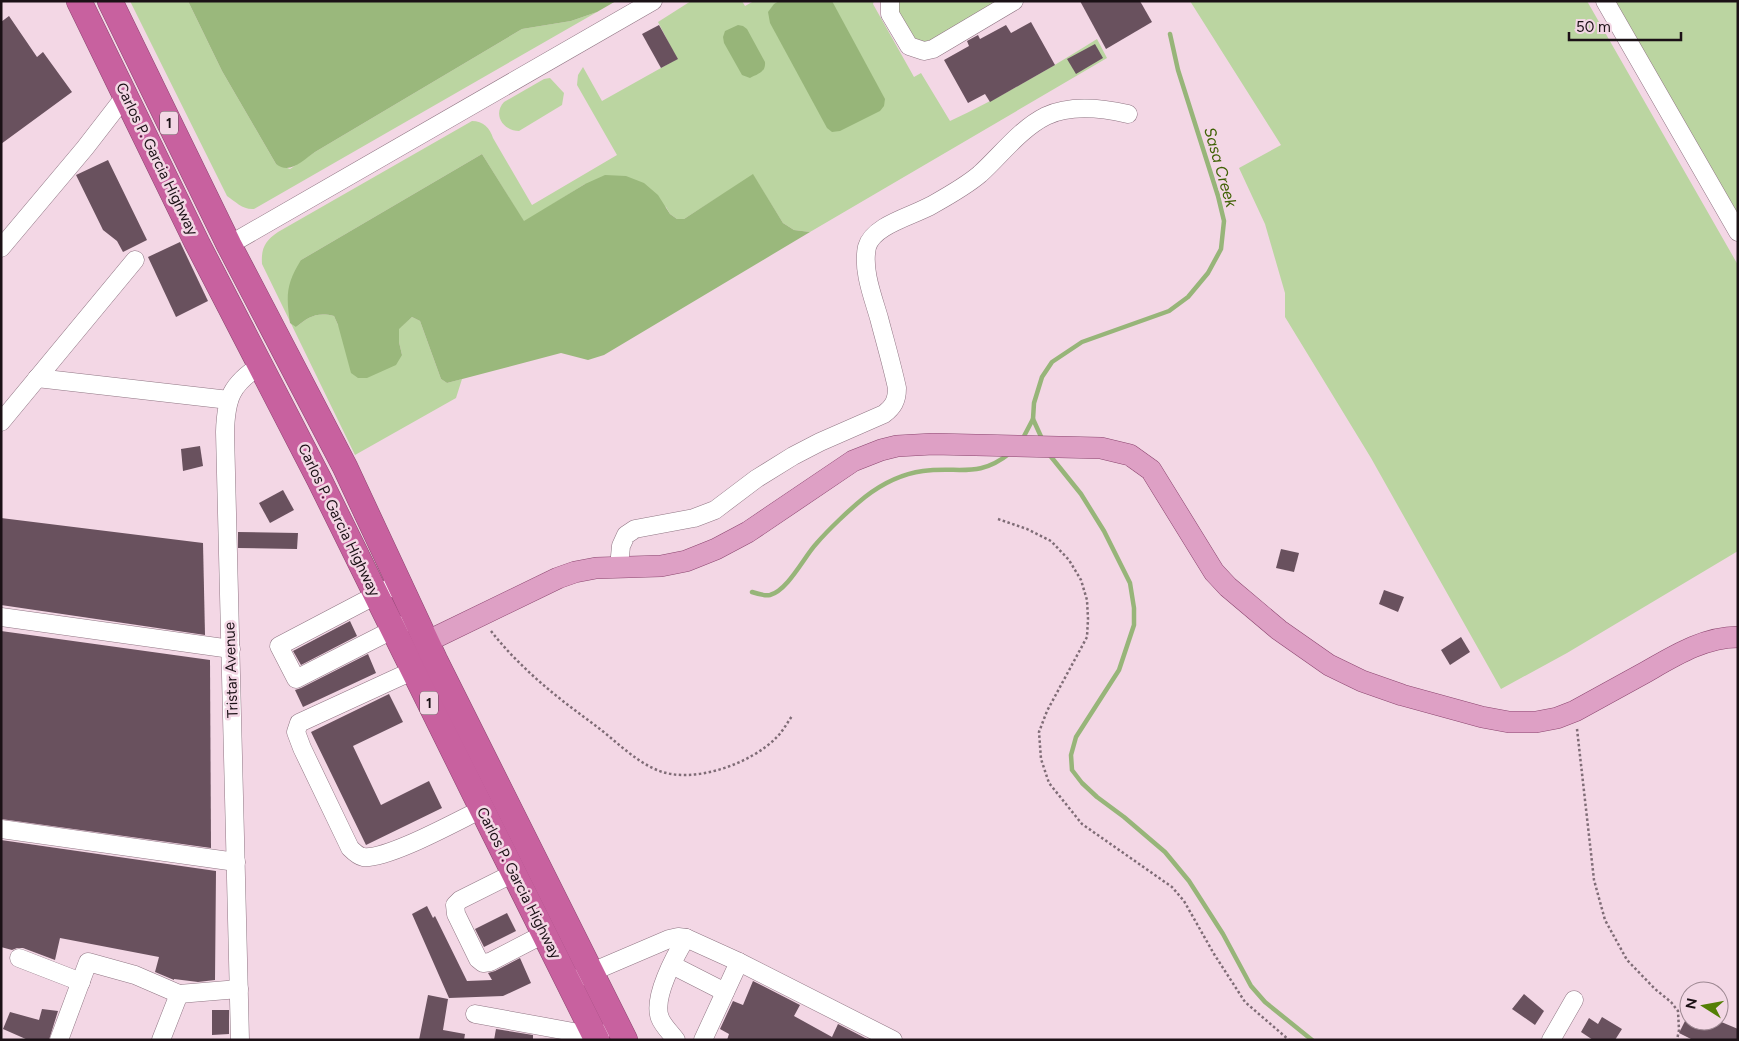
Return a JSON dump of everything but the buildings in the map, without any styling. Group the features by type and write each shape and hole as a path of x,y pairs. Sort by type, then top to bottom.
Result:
{"highway":[{"name":"Carlos P. Garcia Highway","path":"79,1 197,243 261,365 394,630 425,657 470,730 621,1032"},
{"name":"Carlos P. Garcia Highway","path":"110,1 229,245 345,466 415,618 448,741 596,1038"},
{"path":"197,243 229,245 220,285"},
{"path":"319,479 345,466"},
{"path":"448,741 470,730"}],"main road":[{"path":"425,657 479,616 558,578 575,572 619,567 661,566 686,561 716,549 748,532 822,481 860,458 897,446 933,444 1069,446 1114,450 1130,455 1141,461 1151,470 1214,572 1228,588 1279,630 1329,665 1362,681 1402,695 1482,717 1509,722 1536,722 1557,718 1575,711 1685,651 1707,642 1727,637 1738,637"}],"street":[{"path":"229,245 653,1"},
{"path":"890,1 890,14 909,46 924,51 933,49 1014,1"},
{"path":"1605,1 1738,232"},
{"path":"1,248 85,148 126,95"},
{"path":"619,567 621,546 626,535 635,529 694,518 715,510 756,479 793,456 884,414 892,408 897,398 897,388 866,263 867,248 871,237 880,229 931,205 978,176 1027,129 1046,116 1087,108 1128,114"},
{"path":"1,422 135,260"},
{"name":"Tristar Avenue","path":"240,1040 225,432 229,400 241,379 261,365"},
{"path":"37,378 229,400"},
{"path":"399,583 279,646 296,679 415,618"},
{"path":"1,617 231,649"},
{"path":"425,657 298,723 296,732 350,848 359,856 379,856 401,848 482,810"},
{"path":"1,829 236,862"},
{"path":"514,873 460,900 455,906 456,914 478,959 483,963 490,962 544,934"},
{"path":"676,1040 660,1019 658,1002 672,965 686,938"},
{"path":"568,982 669,939 686,938 739,962 893,1040"},
{"path":"19,958 81,982"},
{"path":"59,1040 88,962 134,975 180,994 239,989"},
{"path":"703,1040 739,962"},
{"path":"672,965 725,992"},
{"path":"160,1040 180,994"},
{"path":"1551,1040 1574,1000"},
{"path":"475,1014 596,1038 621,1032"}],"path":[{"path":"998,519 1027,529 1051,541 1069,560 1081,580 1087,600 1088,619 1086,637 1047,711 1039,732 1041,759 1049,783 1082,824 1172,887 1184,901 1214,954 1245,1002 1288,1040"},
{"path":"479,616 520,666 641,761 658,770 677,774 700,774 724,768 752,756 777,738 792,716"},
{"path":"1575,711 1594,880 1605,920 1627,960 1655,989 1671,1002 1678,1012 1679,1030 1677,1040"}],"shaded area":[{"path":"130,1 188,1 222,71 276,164 290,169 315,152 522,29 571,21 597,12 254,209 250,209 227,196"},
{"path":"188,1 616,1 597,12 571,21 522,29 296,165 286,168 276,164 222,71"},
{"path":"691,1 742,1 745,6 754,1 874,1 873,4 914,77 921,73 950,121 1025,82 1097,39 1107,58 810,232 794,230 783,223 753,175 684,219 677,219 670,214 666,207 585,184 524,222 482,154 301,260 296,327 313,316 334,316 338,325 402,355 398,329 412,317 420,321 441,379 447,383 462,379 456,398 355,455 262,264 263,249 267,242 278,232 472,121 480,122 488,128 532,205 617,155 577,85 578,75 583,67 602,101 677,59 658,22"},
{"path":"779,1 832,1 885,99 884,106 880,111 840,131 832,132 827,128 770,23 768,12"},
{"path":"899,1 999,1 931,40 923,42 911,36 897,11"},
{"path":"1190,1 1587,1 1738,265 1738,551 1567,653 1501,689 1371,458 1285,317 1285,293 1265,224 1239,168 1281,145"},
{"path":"1613,1 1738,1 1738,219"},
{"path":"738,25 747,29 765,62 763,70 750,78 742,75 724,43 725,31"},
{"path":"550,78 564,93 562,105 519,131 504,125 499,112 504,102 544,79"},
{"path":"482,154 524,221 585,184 605,175 626,176 644,183 658,195 670,214 677,219 684,219 753,174 783,223 794,230 810,232 604,355 588,360 561,353 447,383 441,379 420,321 412,317 399,329 402,355 396,365 367,378 358,378 351,373 334,316 313,316 296,327 290,323 288,290 296,268 301,260"}],"waterway":[{"name":"Sasa Creek","path":"1043,441 1033,419 1034,403 1042,377 1052,362 1082,342 1169,311 1188,297 1208,273 1221,249 1224,221 1218,196 1178,70 1170,34"},
{"path":"1022,440 1033,419"},
{"path":"752,592 763,595 777,592 833,526 865,497 885,483 907,474 923,471 978,469 999,461 1010,453"},
{"path":"1048,453 1081,494 1104,531 1130,583 1134,608 1134,625 1119,670 1076,737 1071,755 1072,770 1097,797 1165,852 1189,881 1223,934 1251,986 1265,1002 1312,1040"}]}
